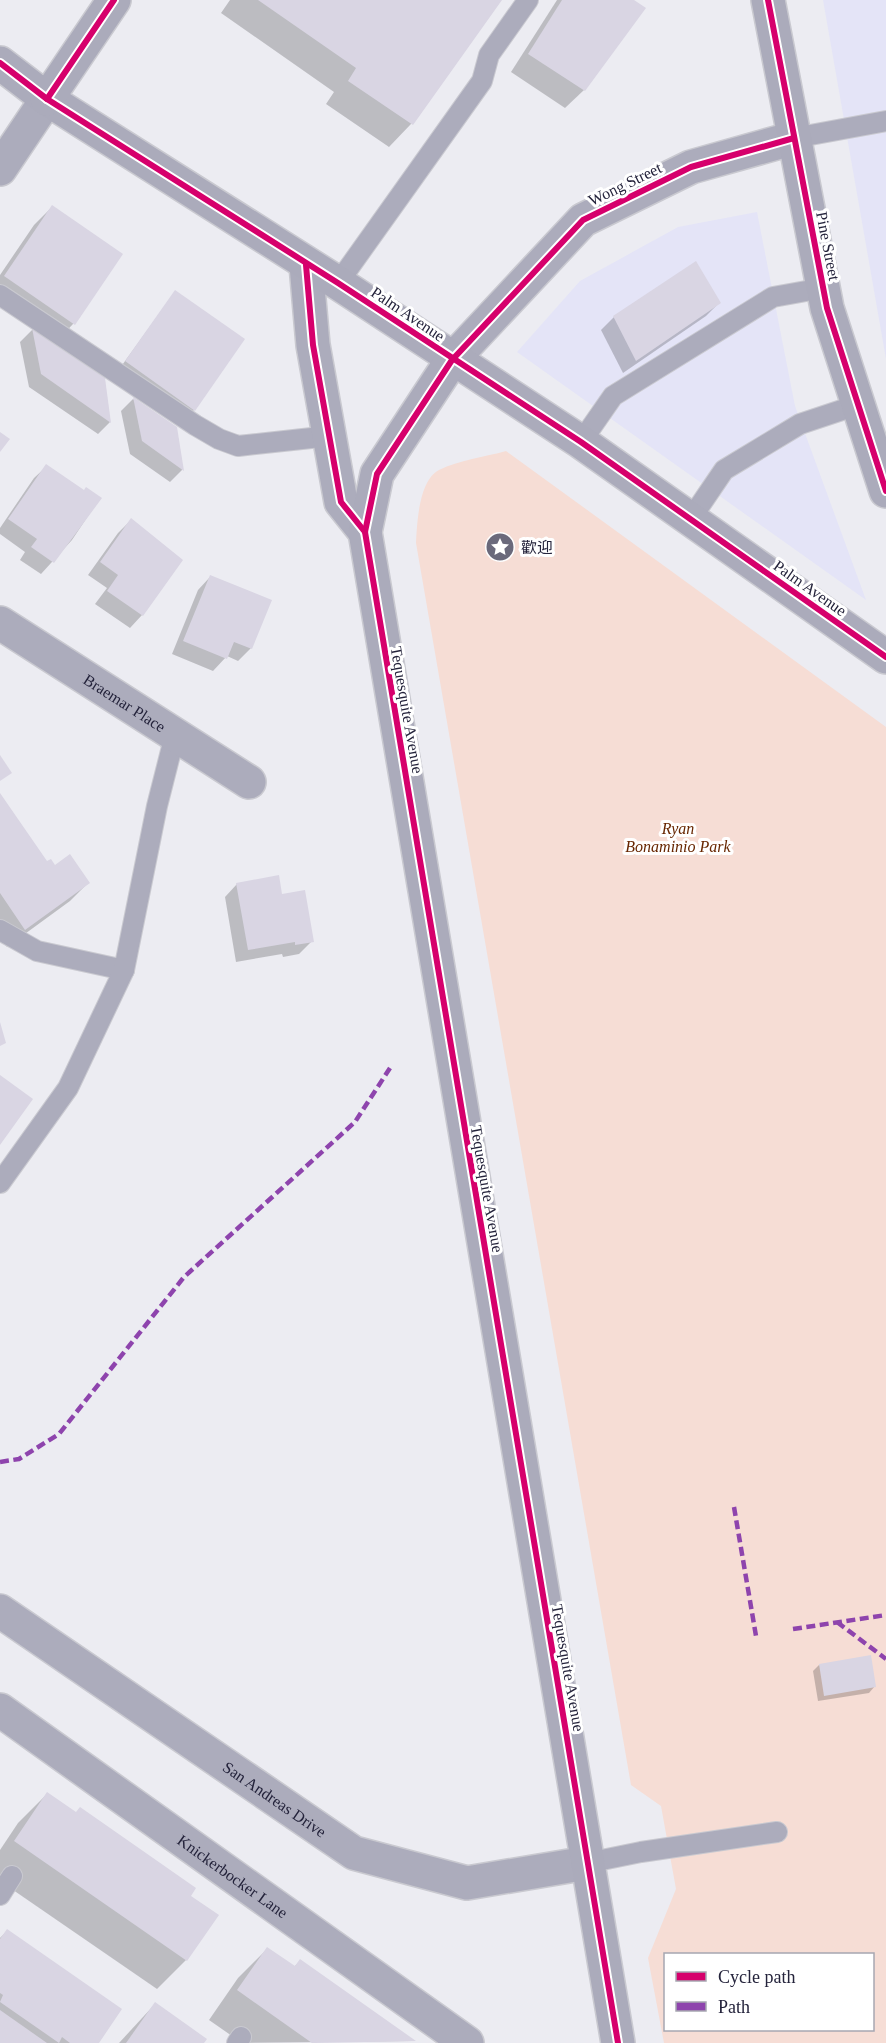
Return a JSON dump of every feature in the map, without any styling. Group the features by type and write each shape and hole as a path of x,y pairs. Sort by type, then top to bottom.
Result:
{"street":[{"path":"0,169 114,0"},
{"name":"Pine Street","path":"768,0 823,288 857,405 883,475"},
{"name":"Palm Avenue","path":"0,63 47,99 306,265 338,283 452,360 581,442 886,657"},
{"name":"Wong Street","path":"452,360 583,220 691,167 794,138"},
{"path":"306,265 313,345 341,502 365,532"},
{"name":"Tequesquite Avenue","path":"452,360 377,474 365,532 618,2043"},
{"name":"Braemar Place","path":"0,623 249,782"},
{"name":"San Andreas Drive","path":"0,1611 354,1852 467,1883 517,1877 587,1863"},
{"name":"Knickerbocker Lane","path":"0,1710 467,2043"}],"lane":[{"path":"338,283 482,81 489,55 528,0"},
{"path":"794,138 886,121"},
{"path":"581,442 613,396 773,297 823,288"},
{"path":"0,295 195,425 229,444 251,446 330,436"},
{"path":"690,520 724,470 800,424 857,405"},
{"path":"0,1183 68,1088 124,970 157,806 175,735"},
{"path":"0,930 37,951 124,970"},
{"path":"587,1863 641,1852 777,1832"},
{"path":"0,1894 12,1876"}],"shaded area":[{"path":"823,0 886,0 886,359"},
{"path":"757,212 795,406 866,600 517,352 580,281 678,227"}],"green space":[{"name":"Ryan Bonaminio Park","path":"506,451 886,727 886,2043 664,2043 648,1958 676,1889 661,1806 631,1785 416,543 420,503 427,483 439,470"}],"building":[{"path":"258,0 502,0 413,125 348,81 356,68"},
{"path":"562,0 634,0 646,8 585,91 528,54"},
{"path":"52,205 123,254 75,325 4,276"},
{"path":"696,261 721,303 636,361 613,316"},
{"path":"175,290 245,339 195,411 125,361"},
{"path":"32,328 105,378 111,423 41,374"},
{"path":"133,397 177,427 184,471 142,441"},
{"path":"0,432 10,439 0,452"},
{"path":"46,464 84,490 86,487 102,498 54,563 31,547 37,539 8,519"},
{"path":"131,518 183,560 143,616 107,591 118,575 100,562"},
{"path":"210,575 272,600 252,649 234,642 227,659 183,641"},
{"path":"0,755 12,773 0,781"},
{"path":"0,793 47,861 51,859 55,865 70,854 90,883 25,930 0,893"},
{"path":"279,875 282,894 305,890 314,942 295,945 295,942 248,950 236,883"},
{"path":"0,1022 6,1043 0,1046"},
{"path":"0,1075 33,1099 0,1145"},
{"path":"871,1655 876,1687 824,1696 819,1664"},
{"path":"47,1792 76,1812 80,1807 196,1888 191,1896 219,1915 187,1961 14,1841"},
{"path":"7,1929 122,2009 99,2043 70,2043 62,2037 59,2043 0,2002 3,1995 0,1993 0,1939"},
{"path":"267,1947 295,1966 300,1959 416,2041 312,2043 237,1990"},
{"path":"155,2002 207,2039 204,2043 126,2043"},
{"path":"0,2010 47,2043 0,2043"}],"marked path":[{"path":"0,1462 19,1459 59,1434 184,1277 355,1122 390,1068"},
{"path":"734,1507 756,1636"},
{"path":"793,1629 886,1615"},
{"path":"837,1622 886,1659"}],"cycle path":[{"path":"47,99 114,0"},
{"path":"768,0 827,308 886,491"},
{"path":"0,63 47,99 338,283 581,442 886,657"},
{"path":"618,2043 365,532 377,474 452,360 583,220 691,167 794,138"},
{"path":"306,265 313,345 341,502 365,532"}],"place":[{"name":"歡迎","path":"500,547"}]}
